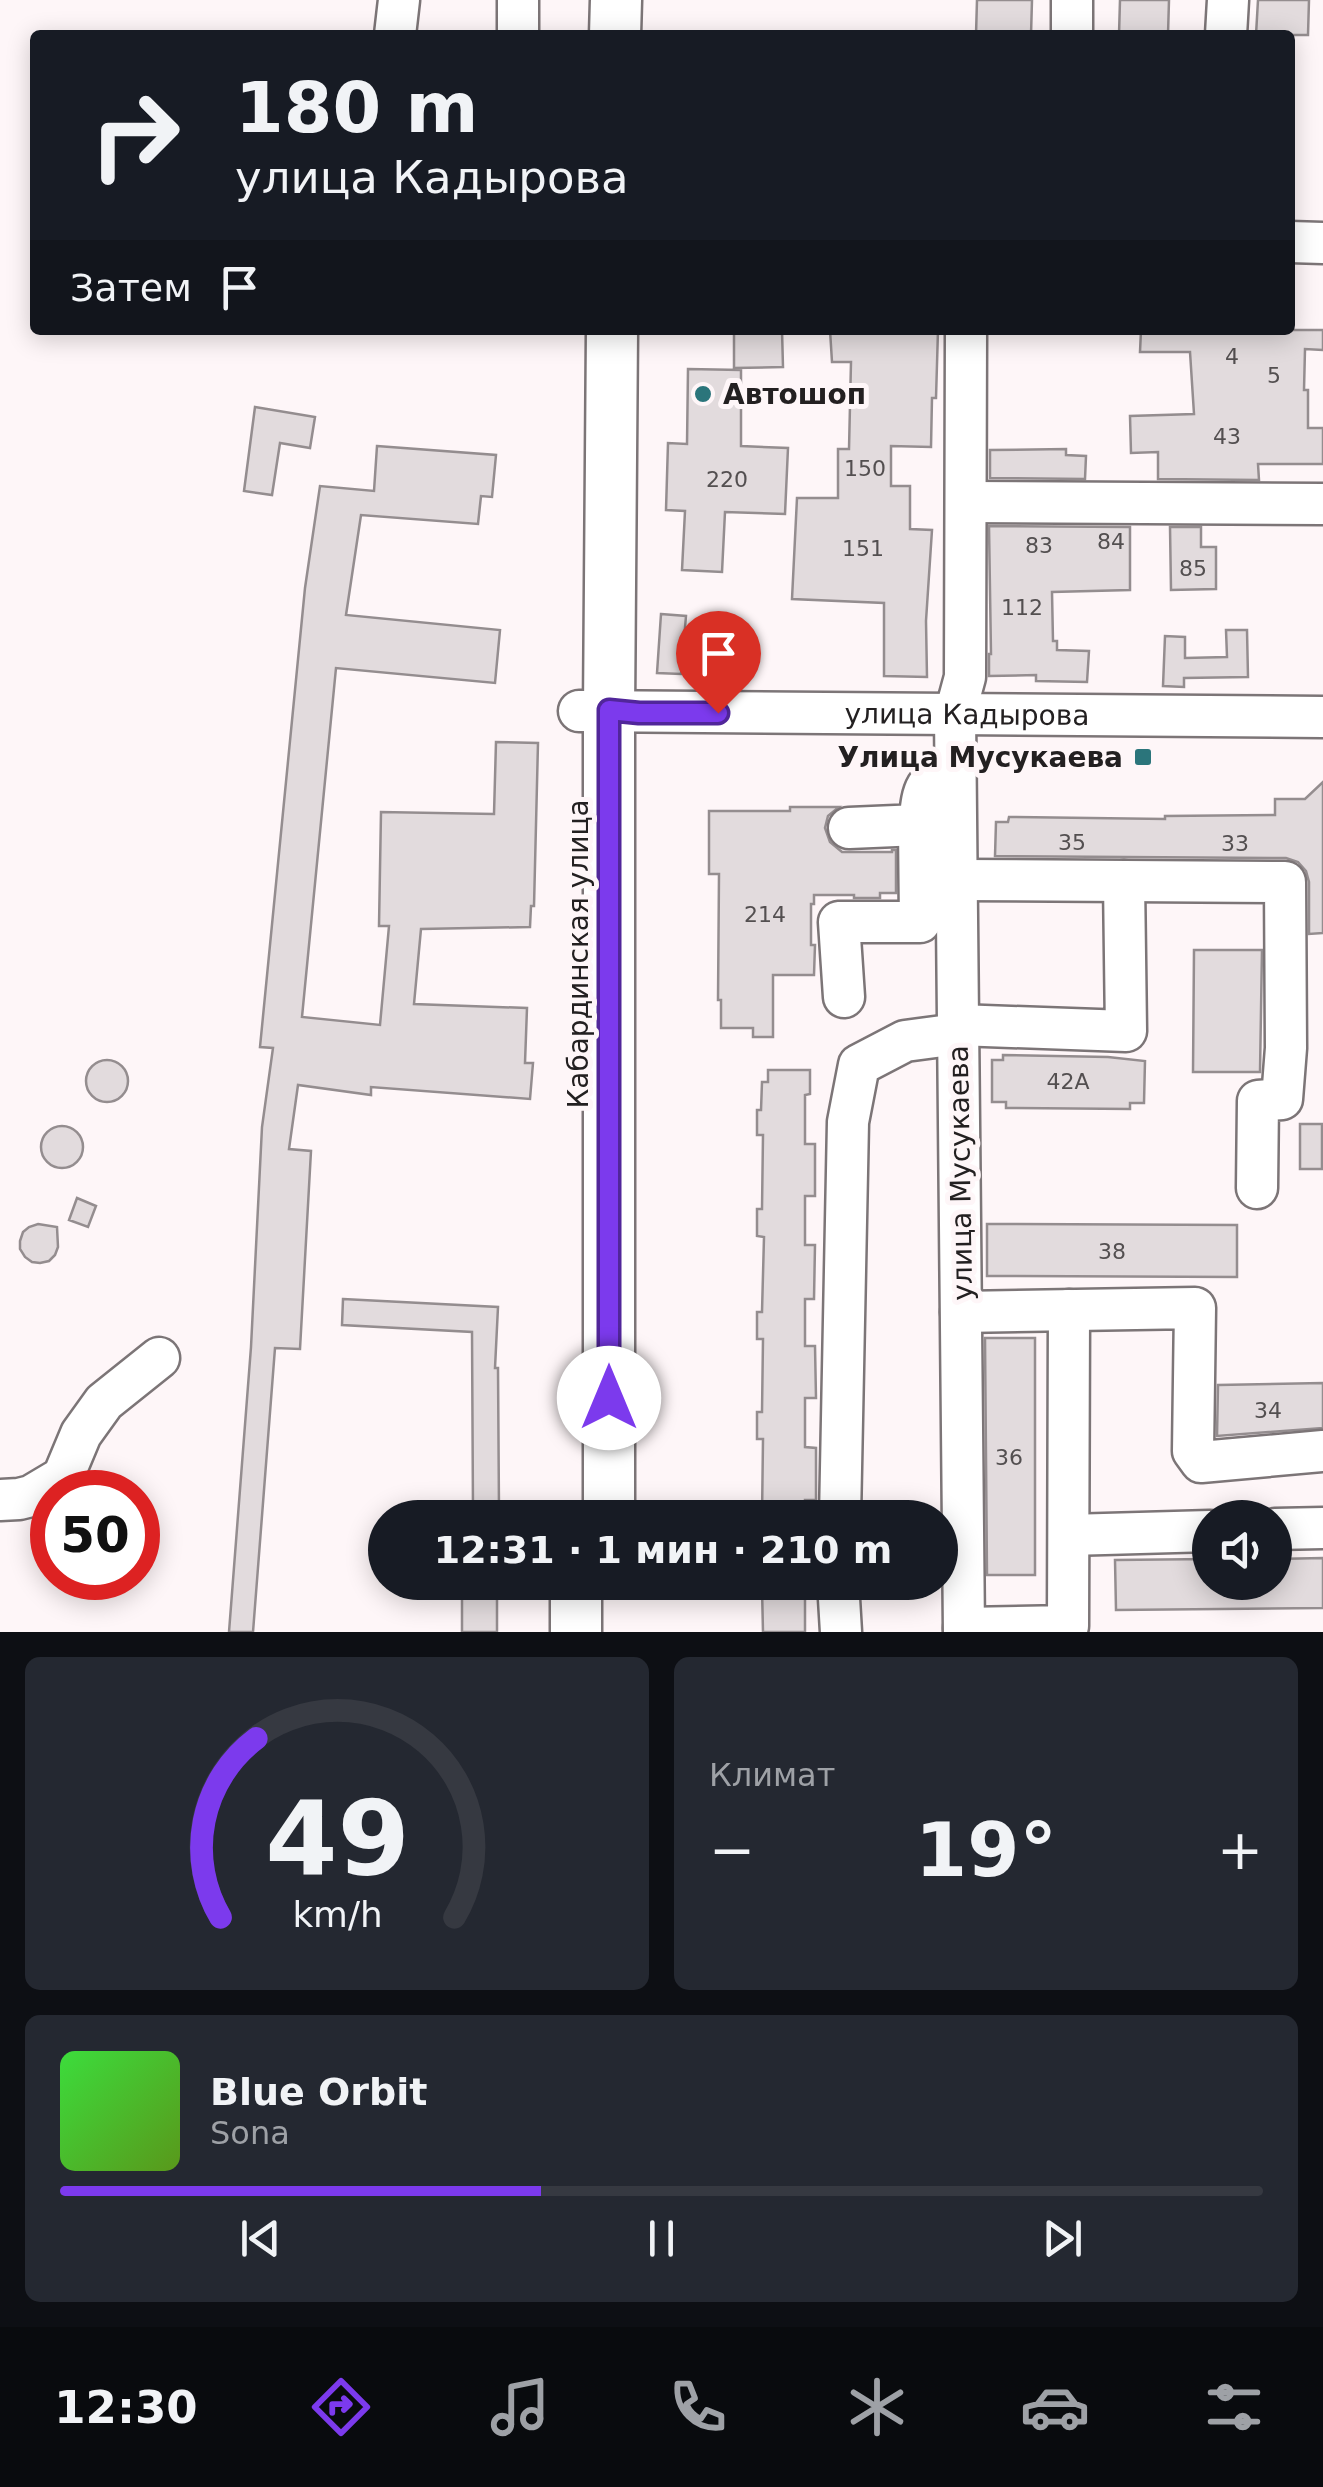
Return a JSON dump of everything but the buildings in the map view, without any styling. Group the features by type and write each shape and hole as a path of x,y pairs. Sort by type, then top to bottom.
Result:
{"main road":[{"path":"582,30 583,0"},
{"path":"615,30 616,0"},
{"name":"Кабардинская улица","path":"581,335 594,711 609,1500"},
{"name":"Кабардинская улица","path":"576,1500 594,711 612,335"},
{"path":"576,1600 576,1632"},
{"path":"609,1600 609,1632"}],"street":[{"path":"396,30 399,0"},
{"path":"518,0 518,30"},
{"path":"1072,0 1072,30"},
{"path":"1226,30 1228,0"},
{"path":"1295,242 1323,243"},
{"name":"улица Мусукаева","path":"964,1630 956,714 966,677 966,335"},
{"path":"967,502 1323,504"},
{"name":"улица Кадырова","path":"594,711 1323,717"},
{"path":"844,998 839,922 920,922 922,791 936,774 956,765"},
{"path":"849,828 919,825"},
{"path":"957,880 1285,882 1286,1048 1282,1098 1258,1100 1257,1188"},
{"path":"840,1500 848,1122 859,1065 905,1040 958,1030 1126,1031 1124,881"},
{"path":"961,1312 1195,1308 1194,1451 1201,1462 1323,1451"},
{"path":"964,1630 1068,1629 1069,1310"},
{"path":"0,1500 31,1496 63,1476 81,1434 104,1402 159,1358"},
{"path":"1292,1529 1323,1528"},
{"path":"1069,1535 1192,1532"},
{"path":"839,1600 841,1632"}],"place":[{"name":"Автошоп","path":"703,394"},
{"name":"Улица Мусукаева","path":"1143,757"}],"route":[{"path":"609,1398 609,710 718,713"}]}
